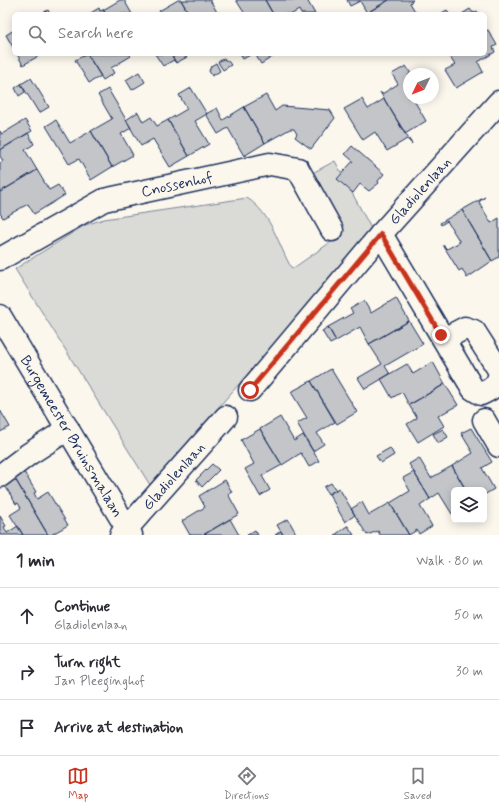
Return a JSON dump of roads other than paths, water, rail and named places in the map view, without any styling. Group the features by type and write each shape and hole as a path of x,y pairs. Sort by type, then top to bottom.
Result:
{"street":[{"name":"Gladiolenlaan","path":"250,390 381,234 499,102"},
{"name":"Cnossenhof","path":"0,260 104,200 270,164 298,169 332,230"},
{"path":"381,234 473,389 481,394 489,391 498,383 499,377"},
{"name":"Burgemeester Bruinsmalaan","path":"0,316 68,429 126,533"},
{"path":"444,339 465,328 474,331 499,370"},
{"name":"Gladiolenlaan","path":"126,533 226,417"},
{"path":"484,420 499,446"},
{"path":"0,476 29,454 68,429"}]}
